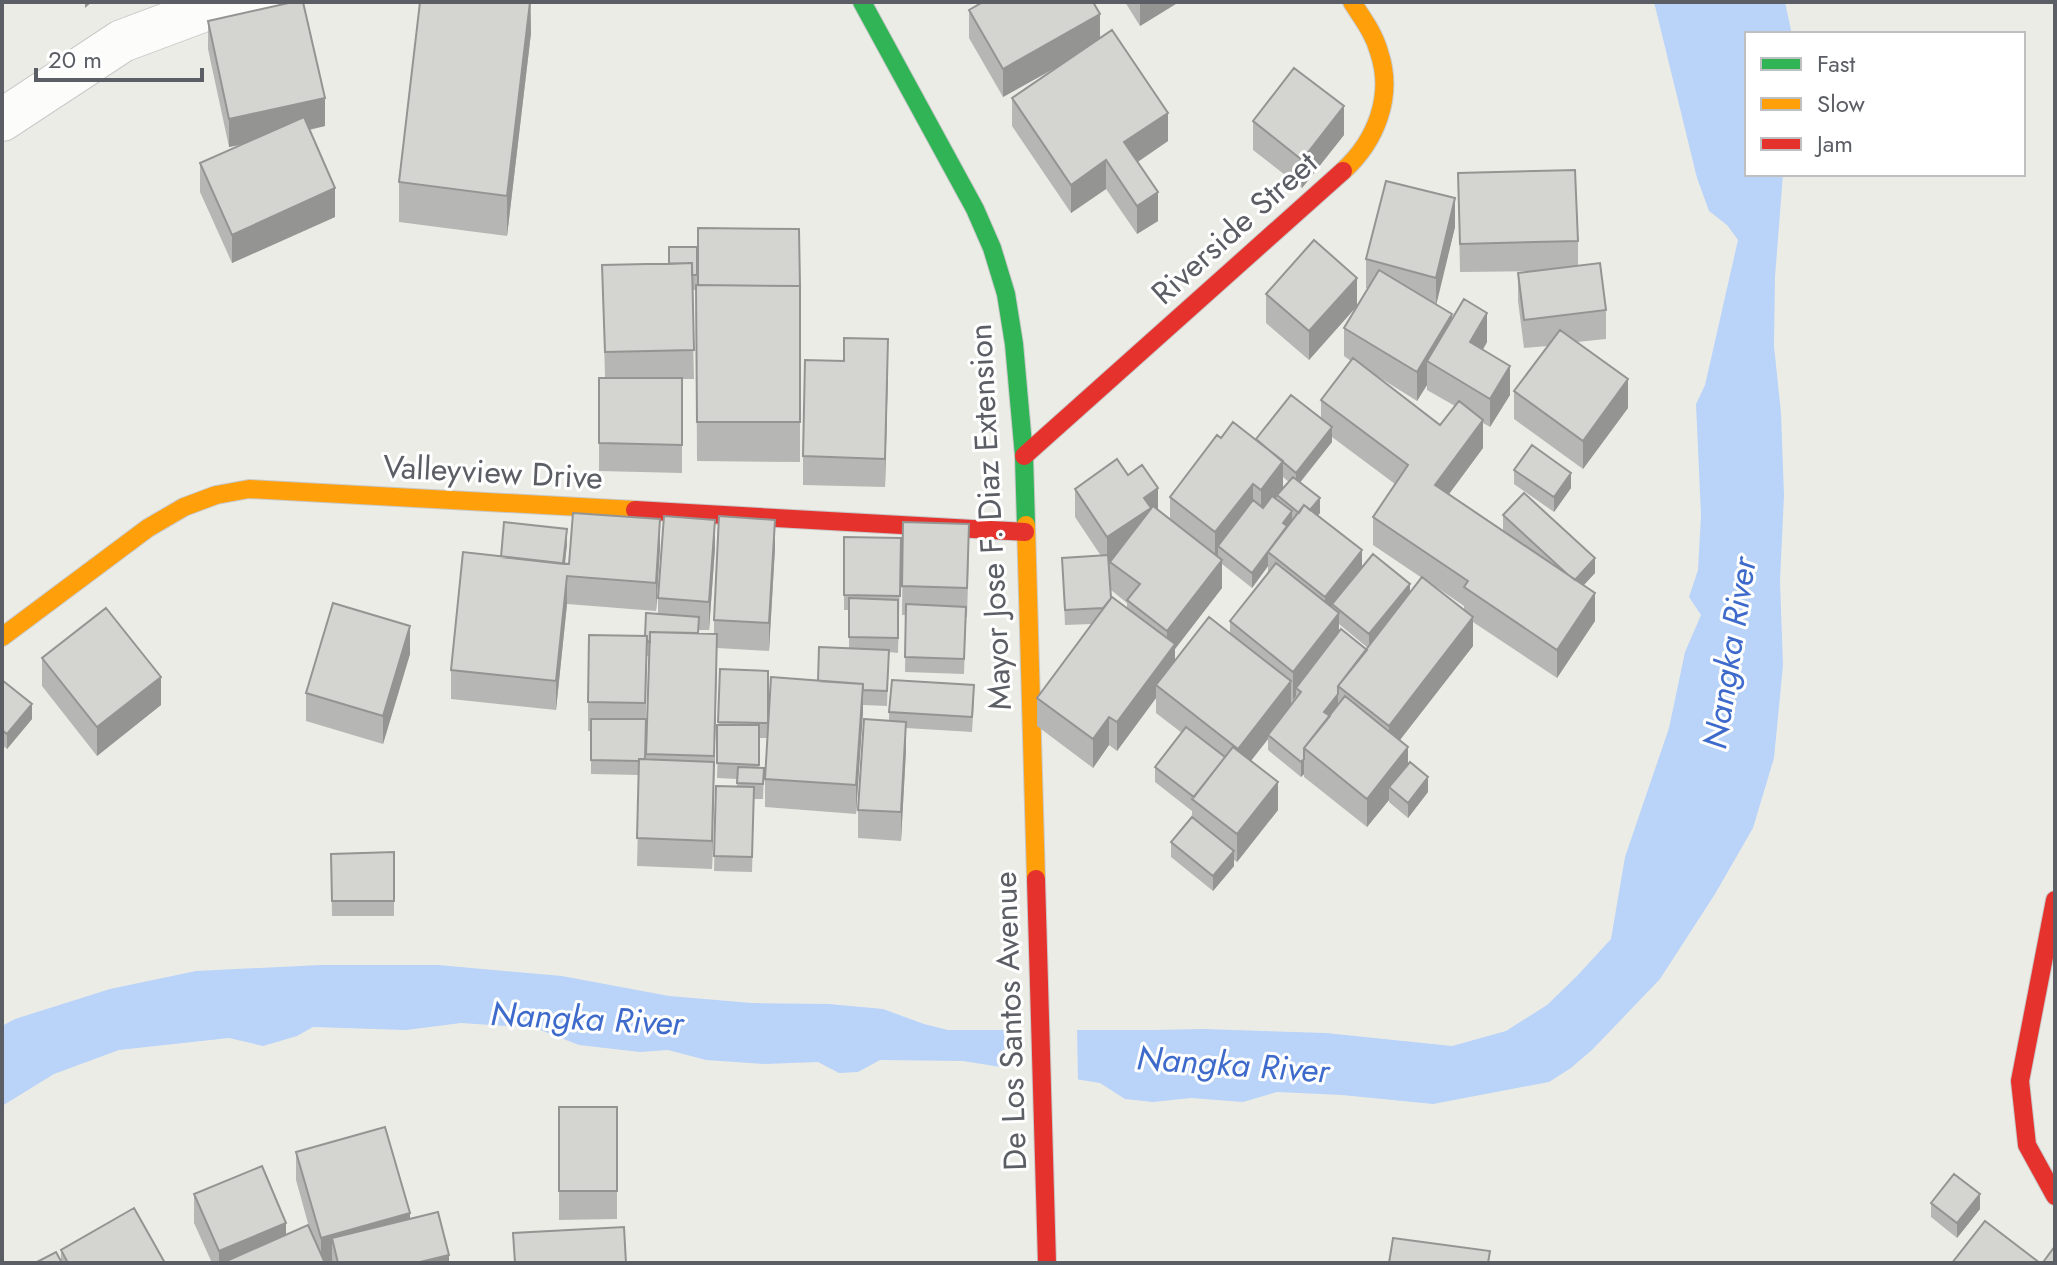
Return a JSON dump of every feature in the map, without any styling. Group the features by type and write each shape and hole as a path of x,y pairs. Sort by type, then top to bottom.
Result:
{"street":[{"path":"2,120 122,41 213,7 258,2"},
{"name":"Mayor Jose F. Diaz Extension","path":"862,2 975,209 992,248 1006,294 1014,344 1024,456 1033,777"},
{"name":"Riverside Street","path":"1024,456 1369,144 1383,111 1382,64 1373,35 1352,2"},
{"name":"Valleyview Drive","path":"2,637 160,521 184,507 216,495 249,489 1025,532"},
{"name":"De Los Santos Avenue","path":"1033,777 1047,1260"},
{"path":"2055,900 2020,1081 2027,1145 2055,1196"}],"water":[{"name":"Nangka River","path":"1654,2 1785,2 1791,32 1745,32 1745,176 1783,176 1775,277 1774,346 1781,413 1784,495 1780,581 1783,665 1774,758 1753,828 1660,979 1593,1049 1549,1082 1433,1104 1277,1092 1243,1102 1191,1098 1153,1102 1125,1099 1100,1083 963,1061 880,1060 858,1072 839,1073 818,1062 765,1064 706,1060 668,1050 640,1052 579,1045 535,1028 461,1023 406,1030 313,1027 297,1036 263,1046 229,1038 119,1050 54,1074 2,1106 2,1026 15,1019 110,989 196,971 321,965 438,965 562,976 669,996 883,1009 948,1030 1203,1029 1326,1033 1452,1046 1506,1031 1547,1005 1611,939 1625,857 1669,728 1685,652 1701,615 1689,597 1698,570 1701,515 1696,404 1705,385 1738,240 1727,225 1709,211 1697,178"}],"pier":[{"path":"1004,1026 1077,1026 1078,1083 1005,1071"}],"building":[{"path":"303,2 325,98 229,119 208,21"},
{"path":"420,2 530,2 507,196 399,182"},
{"path":"983,2 1093,2 1100,14 1003,69 969,10"},
{"path":"1112,30 1168,113 1124,142 1158,192 1137,206 1106,160 1071,185 1012,98"},
{"path":"1294,68 1344,106 1302,160 1253,121"},
{"path":"304,117 335,188 232,235 200,163"},
{"path":"1575,170 1578,241 1460,244 1458,173"},
{"path":"1386,181 1455,198 1436,278 1366,259"},
{"path":"698,228 799,229 800,286 698,285"},
{"path":"1314,240 1357,278 1309,331 1266,294"},
{"path":"669,247 697,247 697,275 692,275 692,263 669,264"},
{"path":"692,263 694,350 605,352 602,265"},
{"path":"1600,263 1606,310 1524,320 1518,273"},
{"path":"1379,270 1452,314 1417,372 1344,328"},
{"path":"696,285 800,286 800,422 697,422"},
{"path":"1464,299 1487,313 1470,342 1510,366 1490,399 1427,361"},
{"path":"1560,330 1628,379 1583,441 1514,391"},
{"path":"844,338 888,339 885,459 803,456 805,360 844,361"},
{"path":"1353,358 1440,425 1459,401 1483,420 1435,485 1595,593 1557,650 1464,587 1468,581 1373,517 1408,465 1321,400"},
{"path":"599,378 682,378 682,445 599,443"},
{"path":"1291,395 1332,427 1296,473 1256,439"},
{"path":"1233,422 1283,461 1261,490 1253,484 1215,532 1170,497 1217,435 1221,438"},
{"path":"1532,445 1571,473 1554,497 1514,470"},
{"path":"1117,459 1128,475 1142,465 1158,488 1144,498 1151,508 1107,537 1075,489"},
{"path":"1293,477 1320,498 1310,510 1304,505 1299,513 1277,495"},
{"path":"1524,493 1595,558 1575,580 1503,515"},
{"path":"1272,496 1292,511 1283,523 1287,526 1252,573 1218,546 1253,500 1263,508"},
{"path":"1304,505 1362,550 1325,597 1268,552"},
{"path":"1153,506 1222,560 1167,631 1127,600 1140,584 1110,562"},
{"path":"573,513 660,519 656,583 567,576 556,681 451,670 463,552 569,564"},
{"path":"664,516 715,520 709,602 658,598"},
{"path":"719,516 775,520 769,623 714,620"},
{"path":"504,522 567,529 563,564 501,557"},
{"path":"903,522 969,524 967,588 902,586"},
{"path":"844,537 901,538 900,596 844,595"},
{"path":"1373,554 1410,584 1369,634 1332,604"},
{"path":"1108,555 1111,598 1103,608 1065,610 1062,558"},
{"path":"1276,563 1339,613 1293,672 1230,621"},
{"path":"1422,577 1473,617 1389,726 1338,686"},
{"path":"1112,597 1175,644 1117,722 1109,717 1093,739 1037,698"},
{"path":"849,598 898,600 898,638 849,637"},
{"path":"333,603 410,626 383,716 306,693"},
{"path":"906,604 966,607 964,659 905,657"},
{"path":"106,608 161,677 97,727 42,658"},
{"path":"646,613 699,617 698,633 650,632 650,642 647,641"},
{"path":"1209,617 1291,681 1238,749 1156,685"},
{"path":"1341,629 1367,650 1338,686 1338,694 1324,712 1330,716 1304,748 1301,762 1268,735 1301,692 1296,688"},
{"path":"650,632 717,634 714,756 646,754"},
{"path":"589,635 647,636 645,703 588,702"},
{"path":"819,647 889,650 887,691 863,690 863,684 818,681"},
{"path":"720,669 768,671 768,723 718,722"},
{"path":"771,677 863,684 856,785 765,779"},
{"path":"2,680 32,704 7,734 2,730"},
{"path":"892,680 974,685 972,717 889,712"},
{"path":"1345,696 1408,747 1367,799 1304,748"},
{"path":"591,719 646,719 645,759 591,760"},
{"path":"864,719 906,722 901,812 858,810"},
{"path":"717,725 759,725 759,765 717,763"},
{"path":"1186,727 1225,757 1194,797 1155,767"},
{"path":"1233,747 1278,782 1237,834 1192,799"},
{"path":"639,759 714,762 712,841 637,838"},
{"path":"1410,762 1428,777 1408,803 1389,787"},
{"path":"738,767 764,768 763,784 737,783"},
{"path":"716,786 754,787 752,857 714,856"},
{"path":"1192,817 1234,851 1213,876 1171,842"},
{"path":"394,852 394,901 332,901 331,854"},
{"path":"559,1107 617,1107 617,1191 559,1191"},
{"path":"385,1127 410,1213 321,1238 296,1152"},
{"path":"262,1166 286,1223 219,1251 194,1194"},
{"path":"1954,1174 1980,1194 1957,1223 1931,1203"},
{"path":"134,1208 165,1263 68,1263 61,1250"},
{"path":"438,1212 449,1255 416,1263 338,1263 332,1238"},
{"path":"1985,1221 2040,1263 1952,1263"},
{"path":"308,1225 325,1263 222,1263"},
{"path":"624,1227 626,1263 515,1263 513,1233"},
{"path":"1393,1238 1490,1251 1488,1263 1389,1263"},
{"path":"2055,1246 2055,1263 2047,1263 2044,1261"},
{"path":"56,1252 62,1263 35,1263"}],"traffic: fast":[{"path":"862,2 975,209 992,248 1006,294 1014,344 1024,456 1026,525"}],"traffic: slow":[{"path":"1343,171 1373,132 1383,101 1384,85 1377,45 1352,2"},
{"path":"2,637 148,528 184,507 216,495 249,489 635,510"},
{"path":"1026,525 1036,879"}],"traffic: jam":[{"path":"1024,456 1343,171"},
{"path":"635,510 1025,532"},
{"path":"1036,879 1047,1263"},
{"path":"2055,900 2020,1081 2027,1145 2055,1196"}]}
